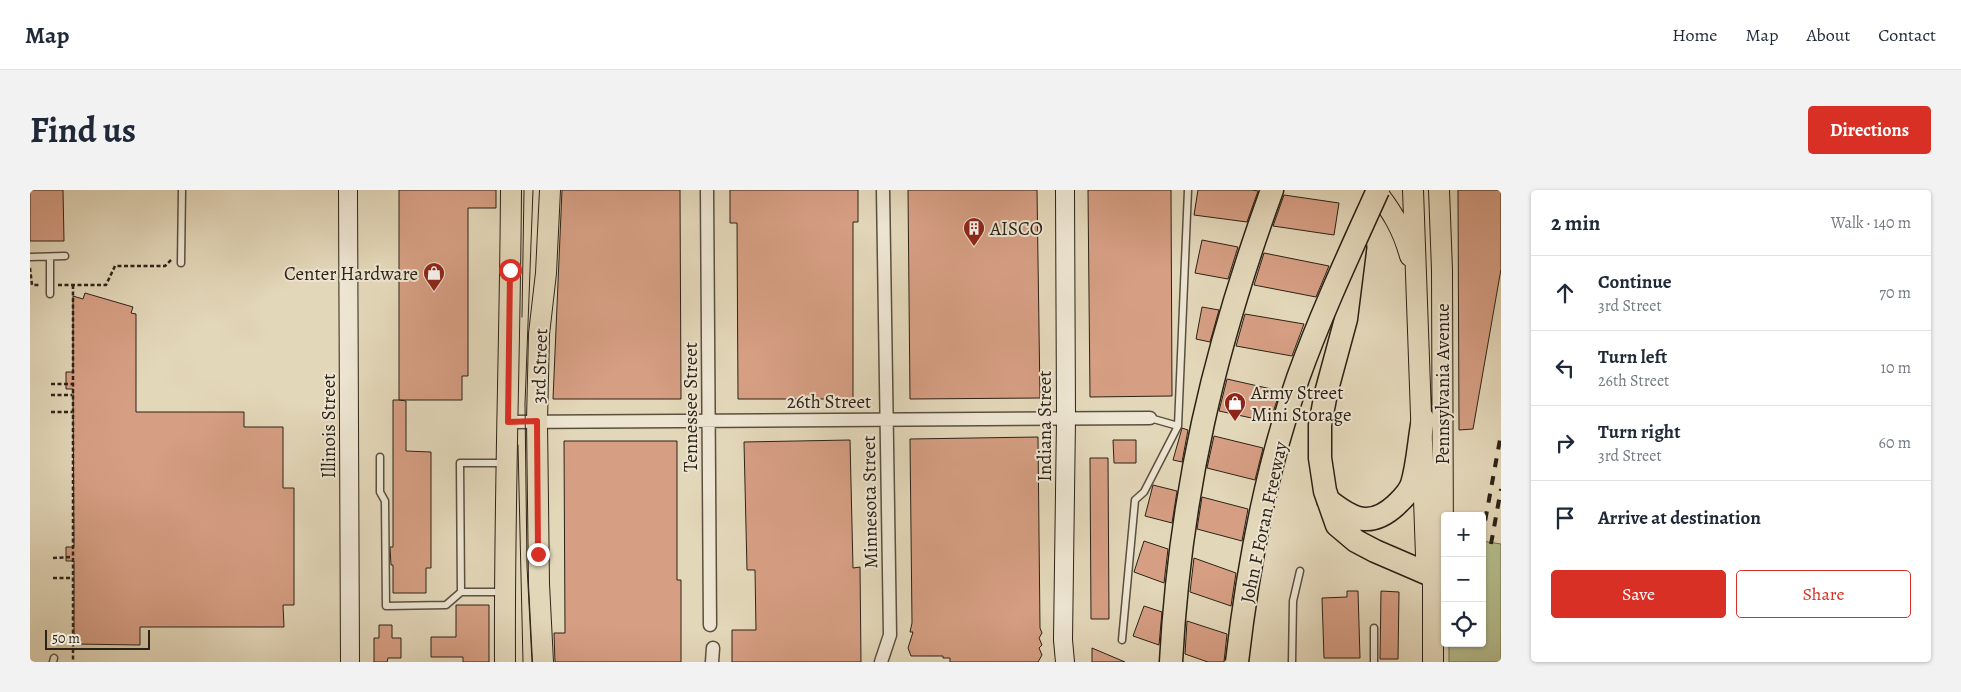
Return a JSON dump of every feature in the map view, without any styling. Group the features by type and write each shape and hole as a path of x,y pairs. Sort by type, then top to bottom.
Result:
{"highway":[{"path":"1171,662 1174,603 1182,540 1203,418 1235,298 1272,190"},
{"name":"John F Foran Freeway","path":"1237,662 1253,557 1280,438 1298,379 1377,190"},
{"path":"1356,237 1346,319 1326,392 1320,425 1320,458 1326,496 1337,524 1356,541 1434,576"},
{"path":"1326,496 1346,515 1359,519 1374,518 1387,513 1404,497 1412,485 1422,419"}],"main road":[{"name":"Illinois Street","path":"348,190 350,662"},
{"name":"3rd Street","path":"505,662 504,592 510,190"},
{"name":"3rd Street","path":"543,662 539,584 537,421 539,334 546,273 550,190"},
{"name":"Indiana Street","path":"1065,190 1066,419 1063,640 1065,662"},
{"path":"1377,190 1394,214 1402,230 1418,285"},
{"name":"Pennsylvania Avenue","path":"1414,190 1426,556 1434,576 1433,662"},
{"name":"Pennsylvania Avenue","path":"1434,576 1443,556 1440,196"}],"street":[{"name":"Tennessee Street","path":"707,190 710,625"},
{"name":"Minnesota Street","path":"880,662 890,635 883,190"},
{"name":"26th Street","path":"508,422 1150,418"},
{"path":"712,648 712,662"}],"lane":[{"path":"182,190 182,263"},
{"path":"1122,640 1135,500 1144,492 1178,426 1188,190"},
{"path":"50,256 50,294"},
{"path":"30,257 64,256"},
{"path":"1150,418 1178,426"},
{"path":"380,457 380,492 385,501 386,606 446,605 461,592 504,592"},
{"path":"461,592 460,462 507,463"},
{"path":"1292,662 1293,601 1300,571"},
{"path":"1374,628 1374,662"}],"path":[{"path":"30,268 32,285 106,285 115,266 165,266 182,249"},
{"path":"73,285 73,662"},
{"path":"51,384 72,384"},
{"path":"51,395 72,395"},
{"path":"51,412 72,412"},
{"path":"53,558 72,557"},
{"path":"53,578 72,578"}],"green space":[{"path":"1486,542 1501,544 1501,662 1449,662 1449,647 1486,647"}],"building":[{"path":"30,190 63,190 64,241 30,241"},
{"name":"Center Hardware","path":"399,190 496,190 496,208 468,208 468,376 462,376 462,400 399,400"},
{"path":"562,190 680,190 681,399 553,399"},
{"path":"730,190 858,190 858,222 853,222 853,399 738,399 737,223 730,223"},
{"path":"908,190 1037,190 1040,398 910,399"},
{"path":"1088,190 1171,190 1172,396 1090,397"},
{"path":"1198,190 1258,191 1247,222 1194,215"},
{"path":"1458,190 1501,190 1501,269 1473,429 1459,430"},
{"path":"1284,195 1339,203 1334,235 1273,226"},
{"path":"1202,240 1238,247 1228,279 1195,273"},
{"path":"1264,253 1329,266 1316,297 1254,285"},
{"path":"85,293 133,307 131,313 136,314 136,412 244,412 244,427 283,427 283,488 294,488 294,605 283,605 284,627 140,627 140,645 74,644 74,561 66,561 66,547 74,547 73,389 66,389 66,372 73,372 73,296 83,299"},
{"path":"1202,307 1219,310 1210,342 1196,339"},
{"path":"1245,314 1304,324 1292,356 1236,346"},
{"path":"1227,379 1280,391 1270,422 1219,411"},
{"path":"393,400 406,401 406,451 431,452 431,568 426,568 426,593 393,593 393,565 391,565 390,547 393,547"},
{"path":"1182,428 1188,430 1182,462 1173,460"},
{"path":"1214,436 1263,448 1255,480 1207,468"},
{"path":"1038,437 1040,628 1042,633 1039,638 1042,645 1039,648 1042,655 1038,662 950,662 950,658 943,658 943,656 911,656 908,648 913,632 910,632 912,623 910,439"},
{"path":"850,440 853,568 860,567 861,662 732,662 732,630 756,630 755,570 747,570 744,442"},
{"path":"1113,440 1136,440 1136,463 1114,463"},
{"path":"564,441 677,441 677,580 681,580 681,662 555,662 554,633 565,633"},
{"path":"1090,458 1108,458 1109,619 1091,619"},
{"path":"1153,485 1177,491 1172,523 1145,516"},
{"path":"1202,497 1248,509 1242,541 1197,529"},
{"path":"1144,541 1168,549 1164,583 1134,572"},
{"path":"1194,558 1236,573 1231,606 1190,592"},
{"path":"1347,591 1358,591 1360,658 1324,658 1322,598 1347,597"},
{"path":"1381,591 1399,592 1398,659 1380,659"},
{"path":"456,605 489,605 489,662 463,662 463,657 431,657 431,637 456,637"},
{"path":"1144,606 1162,612 1159,645 1133,636"},
{"path":"1187,621 1227,634 1224,662 1208,662 1185,654"},
{"path":"379,625 392,625 392,638 401,638 401,658 388,658 387,662 374,662 374,638 379,638"},
{"path":"1092,648 1125,662 1092,662"}],"tram line":[{"path":"522,317 524,190"},
{"path":"532,662 527,566 525,404 533,190"},
{"path":"518,445 523,662"}],"railway":[{"path":"1486,516 1501,434"},
{"path":"1491,544 1501,489"}],"place":[{"name":"AISCO","path":"974,247"},
{"name":"Center Hardware","path":"434,292"},
{"name":"Army Street Mini Storage","path":"1235,422"}],"route":[{"path":"510,270 508,422 537,421 538,554"}]}
